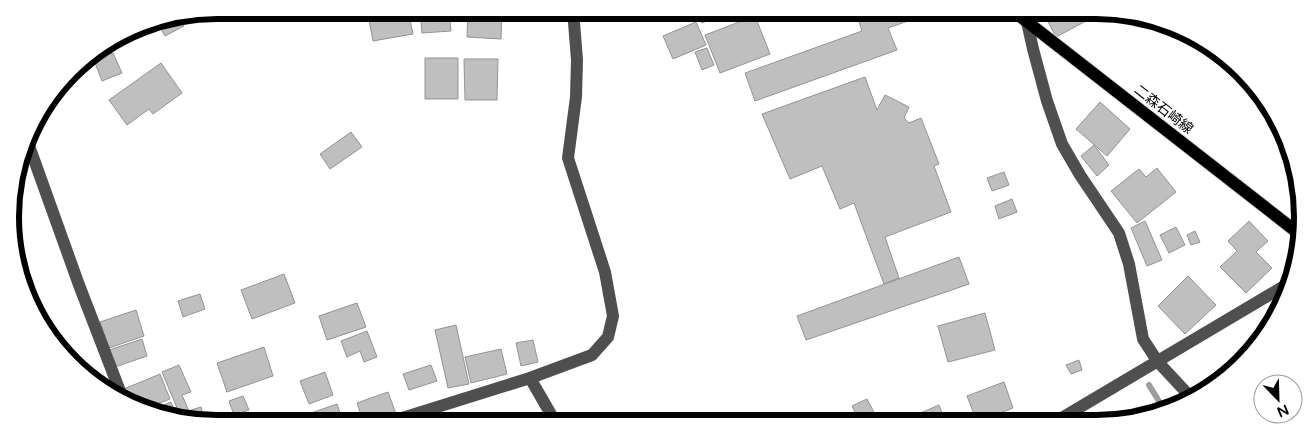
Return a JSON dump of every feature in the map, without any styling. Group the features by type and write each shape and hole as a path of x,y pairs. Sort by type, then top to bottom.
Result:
{"main road":[{"name":"二森石崎線","path":"1024,19 1294,230"}],"street":[{"path":"412,415 530,378 592,354 608,337 613,316 605,272 568,158 577,60 574,19"},
{"path":"1028,22 1032,49 1062,144 1080,175 1119,233 1129,264 1144,339 1158,362 1186,394"},
{"path":"30,150 79,285 119,390"},
{"path":"1067,415 1281,287"},
{"path":"530,378 551,415"}],"building":[{"path":"369,19 410,19 413,34 373,41"},
{"path":"421,19 450,19 451,31 422,33"},
{"path":"468,19 502,19 501,39 467,37"},
{"path":"700,19 712,19 702,23"},
{"path":"747,19 756,19 770,54 720,73 705,35"},
{"path":"858,19 909,19 908,21 888,28 897,50 755,101 745,73 862,31"},
{"path":"1047,19 1090,19 1056,37"},
{"path":"182,22 184,26 165,36 160,27"},
{"path":"696,22 706,45 673,59 663,36"},
{"path":"707,48 714,65 702,70 695,52"},
{"path":"113,53 122,73 102,81 94,61"},
{"path":"425,58 458,58 458,99 425,99"},
{"path":"464,59 498,59 497,100 465,100"},
{"path":"161,63 182,93 153,114 149,109 127,125 109,100"},
{"path":"865,77 877,110 885,95 909,107 904,118 909,123 921,118 939,164 934,166 951,212 885,237 899,278 884,284 854,203 840,209 822,166 790,179 762,114"},
{"path":"1100,102 1130,129 1107,156 1076,129"},
{"path":"351,132 362,147 330,169 320,154"},
{"path":"1094,145 1109,165 1097,176 1081,156"},
{"path":"1157,168 1176,192 1137,223 1111,191 1139,169 1146,177"},
{"path":"1004,172 1009,185 992,191 987,178"},
{"path":"1012,199 1017,212 999,219 995,206"},
{"path":"1145,221 1162,260 1147,266 1131,228"},
{"path":"1249,221 1268,241 1256,252 1272,268 1246,293 1220,267 1237,251 1228,241"},
{"path":"1176,227 1185,245 1169,253 1160,235"},
{"path":"1195,231 1200,242 1191,245 1187,235"},
{"path":"959,257 969,284 806,340 797,316"},
{"path":"284,274 295,303 252,319 241,290"},
{"path":"1188,276 1216,305 1185,334 1158,306"},
{"path":"200,294 205,309 183,317 178,301"},
{"path":"357,303 366,327 327,340 319,316"},
{"path":"136,310 144,336 109,348 100,322"},
{"path":"985,313 995,350 948,362 938,326"},
{"path":"456,325 469,384 448,388 435,330"},
{"path":"367,331 377,357 364,362 360,351 347,357 341,341"},
{"path":"142,339 147,356 115,367 109,350"},
{"path":"533,340 538,362 521,366 516,343"},
{"path":"264,347 273,376 227,392 217,363"},
{"path":"501,349 507,374 471,383 465,357"},
{"path":"1079,360 1082,370 1071,374 1066,365"},
{"path":"179,365 191,392 182,395 189,411 185,413 178,411 162,372"},
{"path":"431,365 437,381 409,390 403,374"},
{"path":"325,372 333,395 309,404 300,381"},
{"path":"160,374 170,399 154,405 129,395 124,389"},
{"path":"1004,382 1013,408 995,415 974,415 967,396"},
{"path":"388,392 396,414 361,415 357,403"},
{"path":"243,396 249,410 234,415 229,401"},
{"path":"867,399 875,415 856,415 852,406"},
{"path":"171,402 174,410 166,408 160,407"},
{"path":"337,404 341,415 305,415"},
{"path":"939,405 943,415 916,415"},
{"path":"201,407 203,415 192,414 191,410"}],"waterway":[{"path":"1149,385 1161,405"}]}
